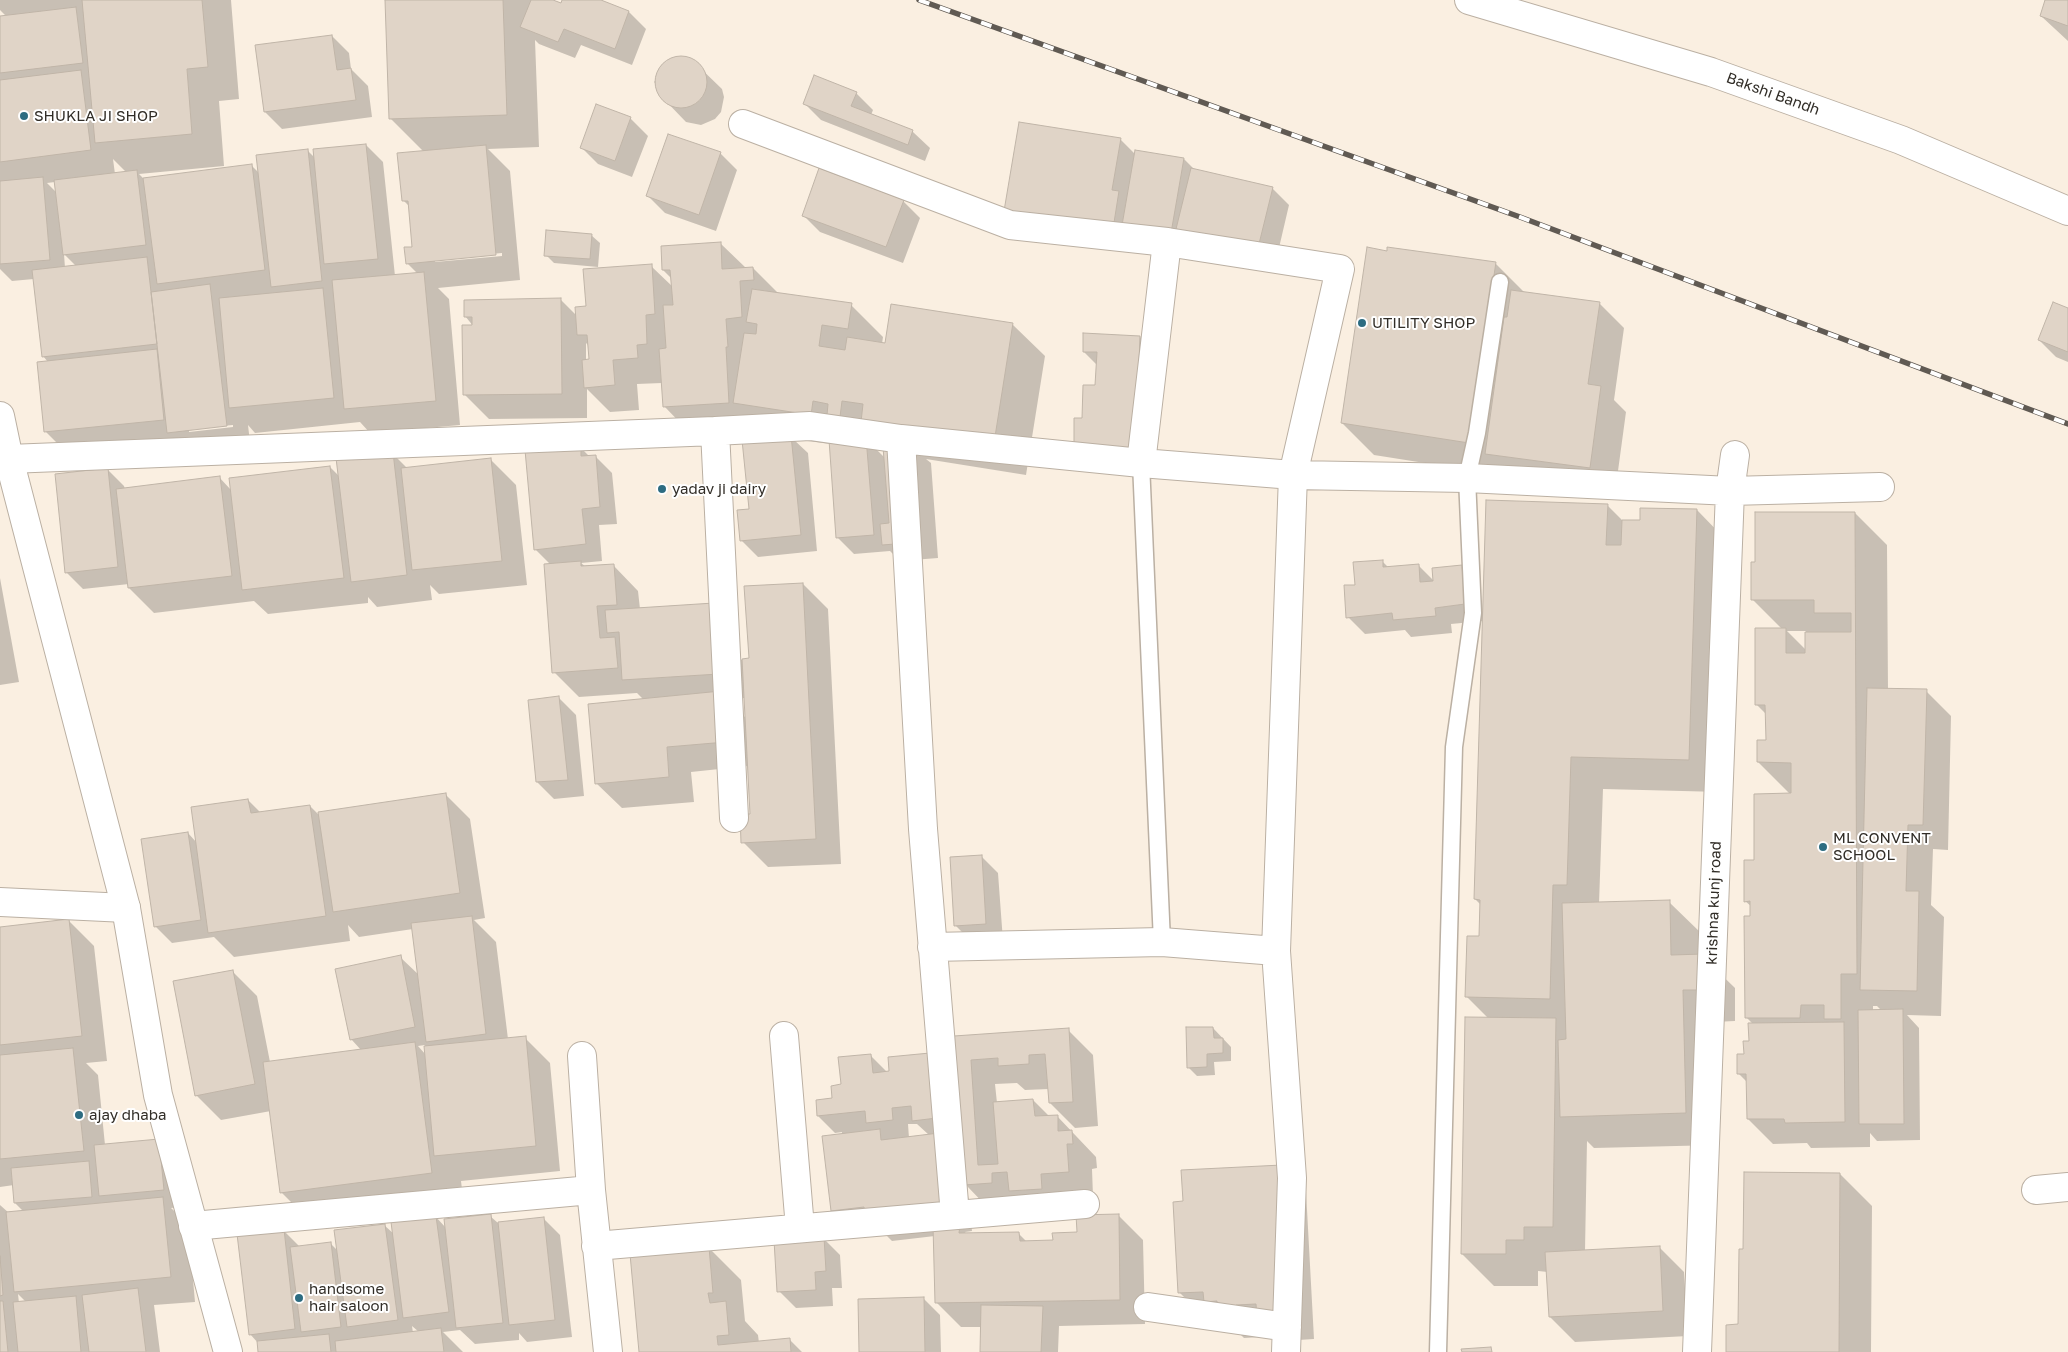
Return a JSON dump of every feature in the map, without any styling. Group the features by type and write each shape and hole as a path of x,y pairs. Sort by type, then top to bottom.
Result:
{"street":[{"name":"Bakshi Bandh","path":"1469,0 1711,72 1901,140 2068,211"},
{"path":"742,124 1010,225 1167,242 1340,269 1293,475 1276,951 1292,1178 1287,1339 1148,1307"},
{"path":"1141,463 1167,242"},
{"path":"0,416 9,459 126,908 158,1095 228,1352"},
{"path":"9,459 810,426 901,440 1141,463 1293,475 1467,478 1730,491 1880,487"},
{"path":"715,431 734,818"},
{"path":"901,440 923,829 955,1215"},
{"name":"krishna kunj road","path":"1697,1352 1730,491 1735,455"},
{"path":"0,902 126,908"},
{"path":"932,947 1162,942 1276,951"},
{"path":"784,1036 800,1228"},
{"path":"582,1056 591,1190 608,1352"},
{"path":"2036,1190 2068,1188"},
{"path":"193,1226 591,1190"},
{"path":"596,1246 1086,1204"}],"lane":[{"path":"1438,1352 1454,747 1473,613 1467,478 1477,432 1500,282"},
{"path":"1141,463 1162,942"}],"building":[{"path":"82,0 202,0 208,67 187,69 192,134 95,143"},
{"path":"385,0 503,0 507,115 389,119"},
{"path":"531,0 553,0 561,3 562,0 601,0 629,11 615,49 564,29 558,42 520,27"},
{"path":"2045,0 2068,0 2068,26 2040,16"},
{"path":"76,7 83,63 0,73 0,16"},
{"path":"332,35 337,70 351,68 356,100 264,112 255,45"},
{"path":"676,56 686,56 700,63 707,77 707,87 700,101 686,108 676,108 666,104 659,97 655,87 655,77 659,67 666,60"},
{"path":"81,70 91,150 0,162 0,80"},
{"path":"814,75 857,92 851,106 913,130 908,145 803,104"},
{"path":"596,104 631,117 615,161 580,148"},
{"path":"1019,122 1121,138 1112,190 1119,191 1113,229 1004,211"},
{"path":"668,134 721,152 699,215 646,196"},
{"path":"366,144 378,259 324,264 313,149"},
{"path":"486,145 496,255 406,264 404,247 412,247 408,201 402,201 397,153"},
{"path":"308,149 322,281 271,287 256,155"},
{"path":"1135,150 1184,158 1170,239 1121,231"},
{"path":"252,164 265,270 157,284 143,178"},
{"path":"819,168 904,200 886,247 802,216"},
{"path":"1191,168 1273,187 1258,248 1176,229"},
{"path":"137,170 146,245 63,255 54,180"},
{"path":"43,177 50,260 0,264 0,181"},
{"path":"546,230 592,234 590,259 544,256"},
{"path":"721,242 722,269 753,267 754,280 740,281 742,317 726,319 729,403 663,407 659,349 666,348 663,305 673,305 670,270 662,270 661,246"},
{"path":"1367,247 1387,251 1387,247 1496,262 1469,443 1341,423"},
{"path":"147,257 157,344 42,357 32,270"},
{"path":"652,264 655,314 646,315 647,344 637,345 638,358 613,360 615,385 584,388 582,360 589,359 587,335 577,335 575,307 586,306 583,269"},
{"path":"424,272 436,401 344,409 332,280"},
{"path":"210,284 227,426 167,433 151,292"},
{"path":"323,288 334,398 229,408 219,298"},
{"path":"752,289 852,303 848,329 822,325 819,346 845,350 847,337 885,343 891,304 1013,323 994,443 861,422 863,404 842,401 840,417 827,415 828,404 813,401 811,415 733,403 744,333 756,334 757,324 746,322"},
{"path":"1511,290 1600,302 1588,384 1601,386 1590,468 1485,454 1504,317 1507,317"},
{"path":"561,298 562,394 463,395 462,325 472,325 472,317 464,317 464,300"},
{"path":"2053,302 2068,308 2068,352 2038,340"},
{"path":"1083,333 1140,336 1136,448 1074,446 1074,418 1082,418 1083,385 1095,385 1097,352 1083,352"},
{"path":"157,349 164,420 44,432 37,362"},
{"path":"791,435 801,535 740,541 737,510 749,509 742,440"},
{"path":"866,437 874,535 836,538 829,440"},
{"path":"581,445 581,456 596,455 600,507 582,509 586,544 534,550 525,450"},
{"path":"914,445 921,542 882,545 880,524 889,523 883,447"},
{"path":"393,452 407,575 351,582 336,458"},
{"path":"491,458 502,561 412,570 401,468"},
{"path":"330,466 344,578 242,590 229,478"},
{"path":"108,468 118,567 65,573 55,474"},
{"path":"220,476 232,576 128,588 116,489"},
{"path":"1486,500 1608,504 1606,545 1621,545 1622,520 1640,520 1640,508 1697,509 1689,760 1571,757 1567,885 1553,885 1550,999 1465,997 1467,936 1479,936 1480,900 1474,899"},
{"path":"1755,512 1855,512 1857,974 1841,974 1841,1019 1824,1019 1824,1005 1801,1005 1800,1018 1745,1018 1744,916 1750,916 1750,901 1744,902 1744,860 1754,860 1754,794 1791,793 1791,763 1757,762 1757,740 1766,740 1765,705 1755,705 1755,628 1786,628 1786,653 1805,653 1805,632 1851,632 1851,613 1814,613 1814,600 1751,600 1751,562 1755,562"},
{"path":"1383,560 1383,567 1419,564 1420,582 1433,581 1432,568 1462,565 1465,604 1435,608 1436,616 1393,620 1392,613 1346,618 1344,585 1355,585 1353,562"},
{"path":"581,561 581,566 614,564 617,605 597,606 600,638 615,637 618,668 552,673 544,564"},
{"path":"803,583 816,839 741,843 740,814 750,814 742,659 749,658 744,586"},
{"path":"714,603 719,674 622,680 619,632 607,633 605,610"},
{"path":"1867,688 1927,689 1923,825 1908,825 1906,891 1919,891 1917,991 1860,990"},
{"path":"721,691 726,742 667,747 669,777 595,784 588,704"},
{"path":"559,696 568,780 536,782 528,700"},
{"path":"446,793 460,893 333,912 318,812"},
{"path":"248,799 251,813 310,805 326,916 208,933 191,807"},
{"path":"188,832 201,920 154,927 141,839"},
{"path":"982,855 986,924 954,926 950,857"},
{"path":"1670,900 1671,955 1703,954 1703,990 1683,990 1686,1113 1560,1117 1558,1040 1566,1039 1562,903"},
{"path":"472,916 486,1034 426,1042 411,923"},
{"path":"69,919 82,1036 0,1045 0,927"},
{"path":"401,955 415,1027 350,1040 335,969"},
{"path":"233,970 255,1084 195,1096 173,981"},
{"path":"1903,1009 1904,1124 1859,1124 1858,1010"},
{"path":"1465,1017 1556,1018 1553,1227 1524,1227 1524,1240 1506,1240 1506,1254 1461,1254"},
{"path":"1844,1022 1845,1122 1785,1123 1784,1119 1747,1119 1746,1074 1737,1074 1737,1054 1744,1054 1743,1041 1749,1041 1748,1023"},
{"path":"1186,1027 1213,1027 1214,1038 1223,1038 1223,1053 1207,1054 1207,1067 1187,1068"},
{"path":"1069,1028 1073,1102 1049,1103 1045,1054 1029,1055 1029,1064 998,1066 998,1058 971,1060 978,1165 998,1164 993,1102 1033,1099 1035,1116 1058,1115 1058,1131 1072,1130 1073,1144 1067,1144 1069,1172 1041,1174 1042,1189 1009,1191 1007,1172 992,1173 992,1183 964,1185 954,1036"},
{"path":"526,1036 536,1146 434,1156 424,1046"},
{"path":"415,1042 432,1173 280,1193 263,1062"},
{"path":"73,1048 84,1151 0,1159 0,1055"},
{"path":"930,1053 937,1118 912,1121 911,1106 892,1108 893,1120 866,1123 865,1111 817,1116 816,1100 832,1098 831,1086 841,1084 838,1057 871,1054 873,1073 889,1071 888,1057"},
{"path":"880,1129 881,1140 939,1133 947,1207 866,1217 864,1207 831,1211 822,1136"},
{"path":"159,1139 164,1190 99,1196 94,1145"},
{"path":"89,1161 92,1197 14,1203 11,1168"},
{"path":"1282,1165 1289,1314 1257,1317 1256,1304 1236,1305 1237,1313 1218,1314 1217,1301 1204,1302 1203,1292 1178,1293 1173,1202 1183,1201 1181,1170"},
{"path":"1744,1172 1840,1173 1839,1352 1726,1352 1726,1325 1738,1324 1739,1249 1743,1249"},
{"path":"163,1197 171,1277 14,1292 6,1212"},
{"path":"491,1214 503,1323 456,1328 444,1219"},
{"path":"1119,1214 1120,1300 935,1303 933,1226 960,1225 959,1233 1019,1232 1020,1241 1053,1240 1052,1233 1077,1232 1076,1215"},
{"path":"436,1216 449,1312 403,1318 391,1222"},
{"path":"544,1217 555,1320 509,1325 498,1222"},
{"path":"385,1224 398,1320 347,1327 334,1230"},
{"path":"284,1229 295,1329 249,1335 237,1234"},
{"path":"824,1237 826,1271 815,1272 816,1290 777,1292 774,1240"},
{"path":"331,1242 341,1327 301,1332 290,1247"},
{"path":"1660,1246 1663,1311 1549,1317 1545,1252"},
{"path":"709,1247 713,1293 708,1293 710,1303 726,1301 729,1335 717,1336 718,1345 790,1338 791,1352 639,1352 630,1254"},
{"path":"0,1256 3,1295 0,1296"},
{"path":"138,1288 146,1352 89,1352 82,1295"},
{"path":"76,1296 81,1352 18,1352 13,1302"},
{"path":"924,1297 925,1352 859,1352 858,1299"},
{"path":"0,1301 3,1301 8,1352 0,1352"},
{"path":"981,1305 1043,1306 1041,1352 980,1352"},
{"path":"441,1328 444,1352 336,1352 335,1341"},
{"path":"329,1334 331,1352 258,1352 257,1341"},
{"path":"1491,1347 1492,1352 1462,1352 1461,1349"}],"railway":[{"path":"919,0 1520,217 2068,424"}],"place":[{"name":"SHUKLA JI SHOP","path":"24,116"},
{"name":"UTILITY SHOP","path":"1362,323"},
{"name":"yadav ji dairy","path":"662,489"},
{"name":"ML CONVENT SCHOOL","path":"1823,847"},
{"name":"ajay dhaba","path":"79,1115"},
{"name":"handsome hair saloon","path":"299,1298"}]}
